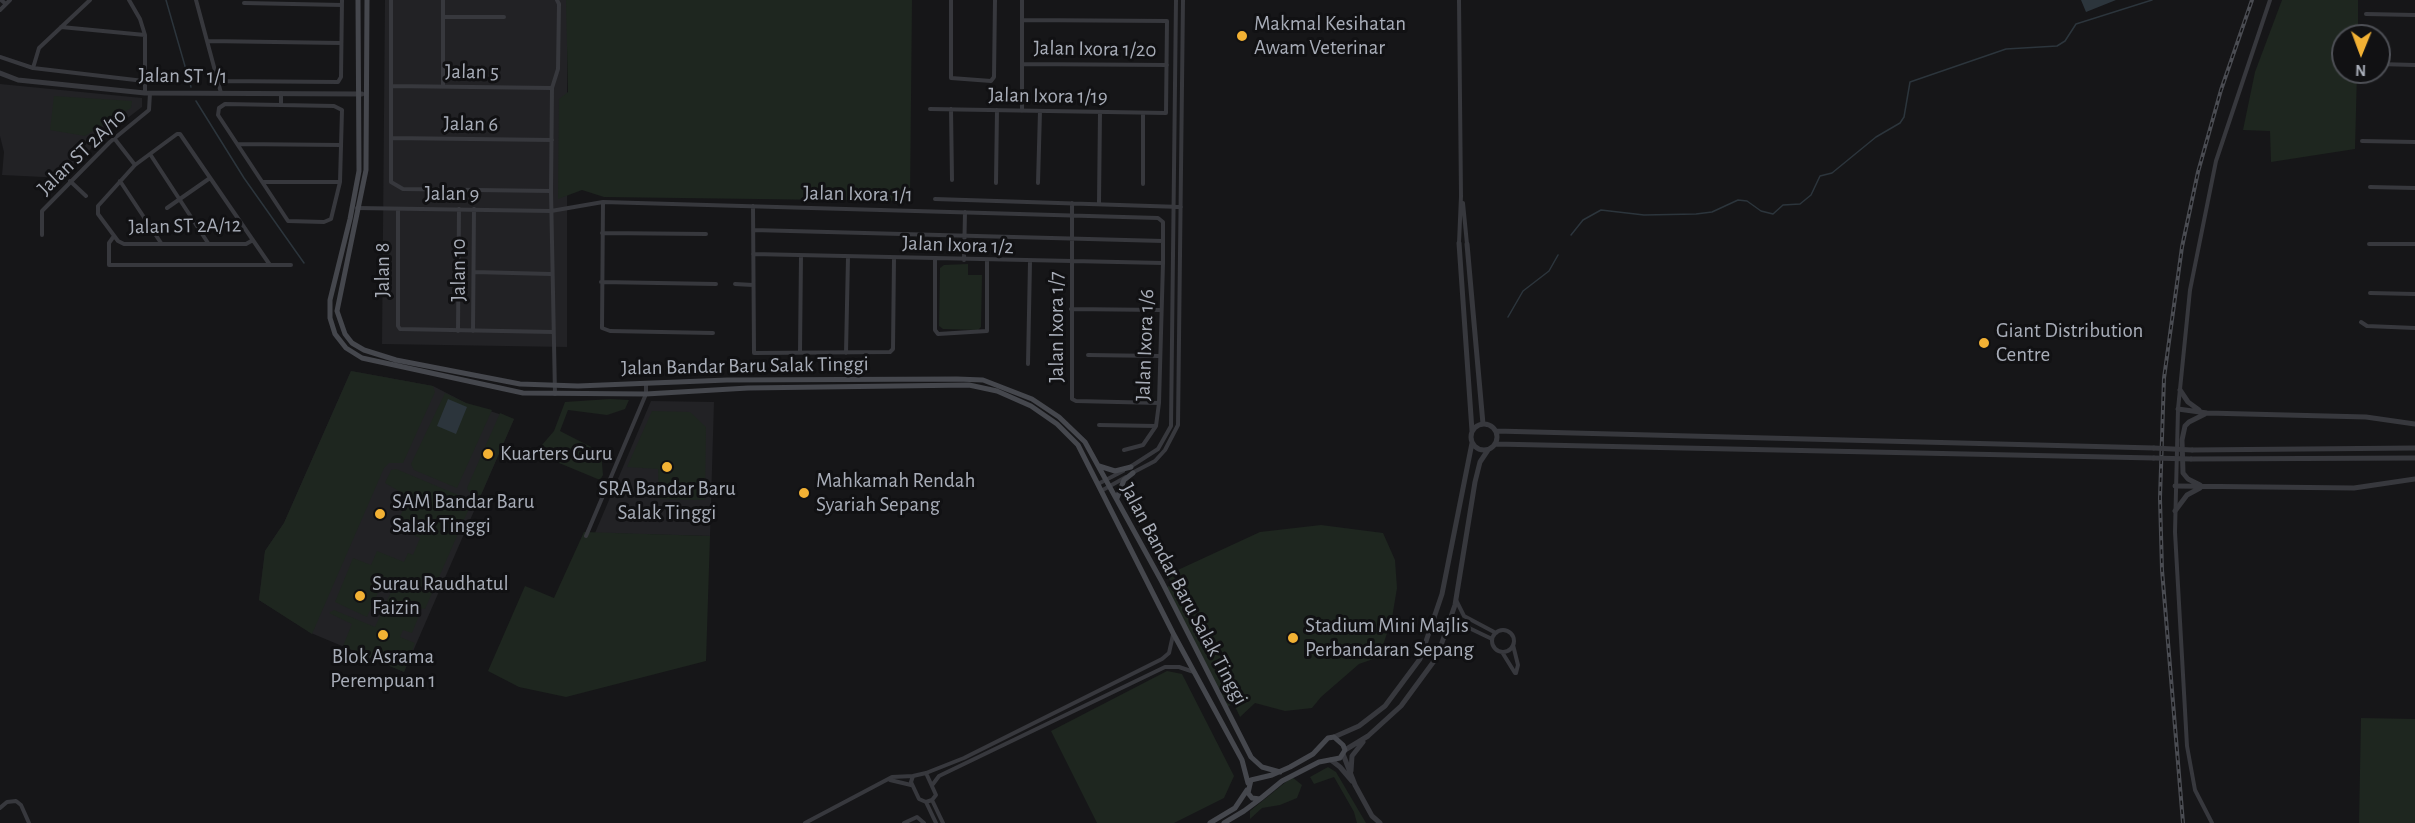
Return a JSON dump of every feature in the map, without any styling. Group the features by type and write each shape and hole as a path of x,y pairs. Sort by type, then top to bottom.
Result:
{"main road":[{"name":"Jalan Bandar Baru Salak Tinggi","path":"358,0 359,171 353,207 330,300 330,318 335,334 346,348 362,358 397,367 523,393 646,394 748,388 969,385 997,391 1031,406 1057,424 1078,446 1173,633 1242,760 1248,787"},
{"name":"Jalan Bandar Baru Salak Tinggi","path":"368,0 366,170 360,209 337,312 345,334 352,343 364,350 396,360 520,384 646,385 727,380 983,380 1032,399 1059,417 1085,441 1162,582 1251,757 1262,767 1280,772"},
{"path":"1098,465 1115,471 1132,470"},
{"path":"1117,500 1124,480 1132,470"},
{"path":"1150,588 1162,582"},
{"path":"1210,823 1235,808 1256,778 1280,772 1313,754 1324,741 1334,736 1340,740 1344,752 1331,760 1319,762 1292,776 1224,823"},
{"path":"1248,787 1252,798 1260,799"}],"street":[{"path":"0,10 8,2 1,0"},
{"path":"33,68 39,48 90,0"},
{"path":"129,0 140,19 145,35 147,49 144,81 148,93"},
{"path":"196,0 221,93"},
{"path":"391,0 391,182 404,189 551,191"},
{"path":"443,0 443,86"},
{"path":"555,394 551,191 552,88 557,75 559,4 556,0"},
{"path":"951,0 951,78 991,81 994,78 995,0"},
{"path":"1022,0 1022,111"},
{"path":"1101,491 1158,449 1171,426 1176,0"},
{"path":"1097,484 1155,461 1166,450 1178,424 1183,0"},
{"path":"1334,736 1359,726 1385,706 1420,659 1442,594 1472,443 1459,243 1461,196 1459,0"},
{"path":"2212,823 2195,790 2188,762 2175,511 2178,410 2190,290 2216,161 2270,0"},
{"path":"219,81 335,84 341,77 342,2 244,3"},
{"path":"2366,14 2415,15"},
{"path":"443,17 504,17"},
{"path":"1023,20 1167,21 1167,65"},
{"path":"60,27 145,35"},
{"path":"208,41 341,43"},
{"path":"0,57 33,68 144,81"},
{"name":"Jalan Ixora 1/20","path":"1022,63 1167,65"},
{"path":"2391,64 2415,65"},
{"name":"Jalan Ixora 1/19","path":"930,109 1166,113 1167,65"},
{"name":"Jalan ST 1/1","path":"0,73 26,81 148,93 367,94"},
{"name":"Jalan 5","path":"391,86 552,88"},
{"name":"Jalan ST 2A/10","path":"42,235 42,211 114,138 149,110 148,93"},
{"path":"280,105 281,93"},
{"path":"225,104 334,106 342,110 340,182 331,219 324,222 288,221 238,144 218,115 219,108 225,104"},
{"path":"951,109 952,180"},
{"path":"996,183 997,110"},
{"path":"1038,183 1040,111"},
{"path":"1099,203 1100,112"},
{"path":"1143,112 1143,184"},
{"path":"270,265 180,134 135,165 98,206 98,214 114,236 109,243 109,265 270,265 291,265"},
{"path":"114,138 135,165"},
{"name":"Jalan 6","path":"391,138 552,140"},
{"path":"2362,141 2415,142"},
{"path":"238,144 341,145"},
{"path":"150,154 209,244"},
{"path":"167,208 210,178"},
{"path":"70,181 86,196"},
{"path":"120,181 161,244"},
{"path":"263,182 340,182"},
{"path":"2370,187 2415,188"},
{"path":"1461,196 1482,424"},
{"path":"935,199 1181,207"},
{"path":"603,202 601,325 610,331 713,333"},
{"name":"Jalan Ixora 1/1","path":"551,211 603,202 1072,214 1158,218 1163,222"},
{"name":"Jalan Ixora 1/7","path":"1072,203 1071,309 1074,400 1159,403"},
{"path":"753,206 754,353 890,352 893,350 894,258"},
{"name":"Jalan 9","path":"353,207 360,209 551,211"},
{"name":"Jalan 8","path":"398,209 398,326 400,329 459,331"},
{"name":"Jalan 10","path":"459,209 459,331"},
{"name":"Jalan 10","path":"473,331 474,209"},
{"path":"964,260 965,212"},
{"name":"Jalan Ixora 1/6","path":"1124,450 1143,445 1156,426 1159,403 1163,222"},
{"path":"753,230 1163,242"},
{"path":"602,233 706,234"},
{"name":"Jalan ST 2A/12","path":"114,236 118,241 161,244 246,244 253,240"},
{"path":"2369,244 2415,244"},
{"name":"Jalan Ixora 1/2","path":"753,254 1072,263 1162,263"},
{"path":"800,352 801,256"},
{"path":"846,352 848,257"},
{"path":"935,259 935,330 938,334 987,331 987,261"},
{"path":"1028,364 1030,262"},
{"path":"474,272 551,274"},
{"path":"601,282 716,284"},
{"path":"735,284 753,285"},
{"path":"2370,293 2415,294"},
{"path":"1071,309 1160,310"},
{"path":"2361,322 2367,326 2415,328"},
{"path":"459,331 553,332"},
{"path":"1088,356 1159,357"},
{"path":"586,536 646,394 646,385"},
{"path":"2180,390 2192,406 2207,413"},
{"path":"2178,410 2207,413 2366,417 2415,424"},
{"path":"2204,487 2185,476 2182,469 2182,450 2185,426 2194,418 2207,413"},
{"path":"1472,431 1482,424 1491,425 1496,431 1495,444"},
{"path":"1099,425 1156,426"},
{"path":"1496,431 2192,450 2415,448"},
{"path":"1472,443 1479,449 1488,450"},
{"path":"1380,823 1372,816 1355,785 1344,752 1368,736 1401,706 1437,657 1456,599 1480,462 1495,444 2191,459 2415,458"},
{"path":"1150,456 1155,461"},
{"path":"2175,486 2354,488 2415,479"},
{"path":"2175,511 2187,495 2204,487"},
{"path":"1456,599 1464,616 1496,633 1508,632 1513,638 1518,665 1516,674 1503,652 1493,647 1492,639 1496,633"},
{"path":"1445,634 1456,628 1467,627 1492,639"},
{"path":"805,823 896,776 926,773 963,758 1162,659 1169,653 1173,633"},
{"path":"1503,652 1509,650 1513,644"},
{"path":"933,784 939,776 1165,668 1179,667 1195,672"},
{"path":"1351,775 1352,756 1368,736"},
{"path":"1331,760 1355,785"},
{"path":"926,773 933,784 936,795 932,800 926,802"},
{"path":"913,776 911,784 919,799 926,802 936,823"},
{"path":"889,780 911,784"},
{"path":"932,800 944,823"},
{"path":"0,808 7,802 16,801 21,805 29,823"},
{"path":"904,823 917,817 924,823"}],"shaded area":[{"path":"385,0 567,0 567,347 382,344"},
{"path":"566,0 912,0 910,201 604,197 582,190 558,199 559,99 568,92"},
{"path":"2081,0 2116,0 2086,12"},
{"path":"2282,0 2358,0 2358,24 2331,24 2331,84 2357,84 2355,149 2271,162 2270,131 2243,130 2255,72"},
{"path":"0,84 142,98 142,107 100,139 64,178 2,175 4,152 0,136"},
{"path":"54,96 132,101 131,108 85,136 50,130"},
{"path":"968,264 968,275 982,275 981,327 978,330 943,329 939,326 940,268 944,265"},
{"name":"SAM Bandar Baru Salak Tinggi","path":"351,371 433,386 466,403 514,419 404,672 311,633 259,600 265,551 284,523"},
{"path":"351,371 433,386 435,392 403,463 389,463 384,468 312,634 259,600 265,551 284,523"},
{"path":"445,393 466,403 492,410 457,488 414,470 411,464"},
{"path":"448,399 467,407 456,434 437,426"},
{"path":"629,400 625,409 607,415 568,410 560,431 601,452 603,475 600,480 535,453 554,431 565,402"},
{"name":"SRA Bandar Baru Salak Tinggi","path":"651,401 714,402 710,536 595,533"},
{"path":"652,411 690,412 706,427 705,500 659,499 658,469 627,467"},
{"path":"500,413 514,419 480,497 469,492 467,488"},
{"path":"396,469 470,500 471,504 425,609 422,608 412,633 403,630 400,637 415,643 404,672 343,646 352,624 329,613 334,610 375,627 391,592 380,588 367,617 335,602 353,558 371,565 377,551 404,562 408,553 413,555 420,538 395,527 409,497 385,483 391,470"},
{"name":"Stadium Mini Majlis Perbandaran Sepang","path":"1321,525 1383,533 1395,560 1397,588 1392,618 1379,657 1359,664 1321,697 1312,708 1285,711 1255,703 1240,717 1233,702 1228,707 1219,691 1167,587 1172,584 1167,575 1260,532"},
{"path":"584,532 710,536 706,661 566,697 519,687 488,671 525,586 554,598"},
{"path":"1167,671 1182,674 1234,776 1224,798 1174,823 1097,823 1051,731"},
{"path":"2361,718 2415,719 2415,823 2359,823"},
{"path":"1328,767 1336,772 1366,823 1357,823 1354,812 1334,777 1314,784 1310,777"},
{"path":"1292,777 1302,785 1297,798 1280,805 1262,808 1250,819 1250,811"}],"waterway":[{"path":"166,0 191,87"},
{"path":"1571,235 1583,220 1601,210 1644,215 1696,214 1712,212 1738,200 1747,201 1761,211 1773,214 1783,205 1800,204 1811,195 1820,176 1832,173 1876,137 1900,123 1904,117 1910,82 2006,49 2057,46 2065,41 2076,24 2152,0"},
{"path":"196,101 244,178 304,263"},
{"path":"1508,317 1523,291 1549,271 1558,255"}],"railway":[{"path":"2183,823 2162,570 2160,498 2164,378 2182,247 2198,172 2221,90 2252,0"}],"place":[{"name":"Makmal Kesihatan Awam Veterinar","path":"1242,36"},
{"name":"Giant Distribution Centre","path":"1984,343"},
{"name":"Kuarters Guru","path":"488,454"},
{"name":"SRA Bandar Baru Salak Tinggi","path":"667,467"},
{"name":"Mahkamah Rendah Syariah Sepang","path":"804,493"},
{"name":"SAM Bandar Baru Salak Tinggi","path":"380,514"},
{"name":"Surau Raudhatul Faizin","path":"360,596"},
{"name":"Blok Asrama Perempuan 1","path":"383,635"},
{"name":"Stadium Mini Majlis Perbandaran Sepang","path":"1293,638"}]}
